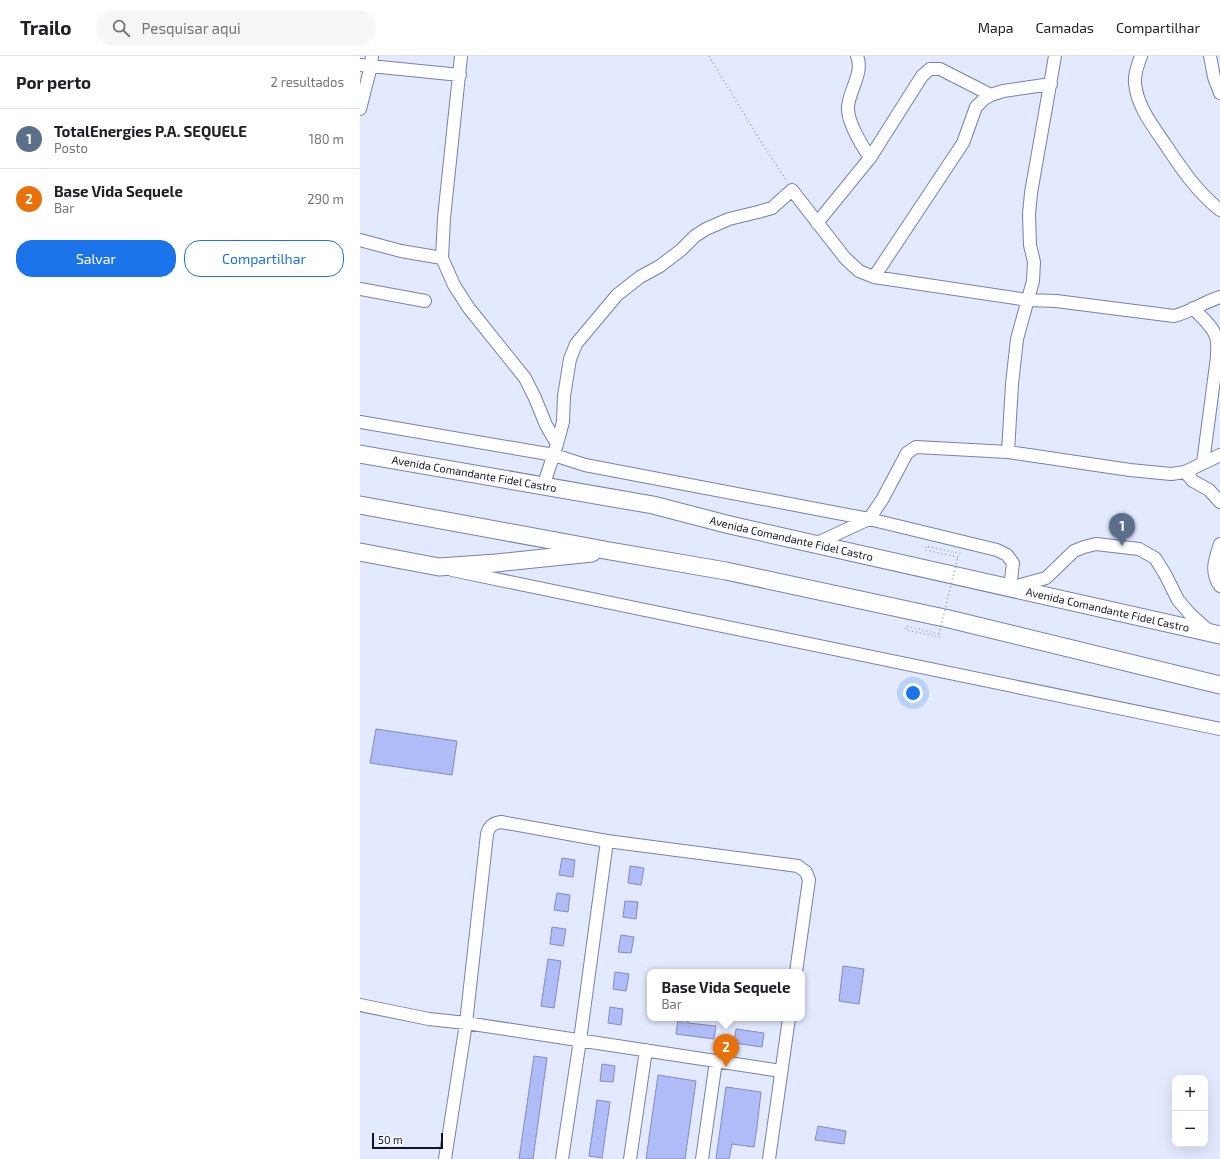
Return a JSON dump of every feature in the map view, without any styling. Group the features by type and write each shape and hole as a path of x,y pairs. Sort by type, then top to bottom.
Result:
{"highway":[{"name":"Avenida Comandante Fidel Castro","path":"365,457 653,505 730,525 1216,634"},
{"path":"362,505 726,571 949,619 1220,685"},
{"path":"360,552 439,567 496,563 610,551"}],"street":[{"path":"461,56 444,211 442,258 454,284 468,307 524,378 535,398 555,450"},
{"path":"857,56 859,62 858,73 849,99 848,117 856,135 870,158"},
{"path":"1008,452 1010,405 1017,339 1033,281 1034,262 1030,245 1029,214 1035,169 1056,56"},
{"path":"1141,56 1136,72 1135,83 1138,98 1146,116 1195,186 1208,201 1220,210"},
{"path":"1210,56 1214,77 1220,92"},
{"path":"360,109 368,62 460,75"},
{"path":"817,223 870,158 922,76 930,69 940,68 991,94"},
{"path":"874,277 963,143 976,107 991,94 1050,84"},
{"path":"543,487 563,422 564,396 572,354 576,344 616,295 640,277 671,258 695,236 706,229 732,218 772,208 792,190 845,258 859,271 874,277 1028,300 1056,301 1174,316 1184,314 1193,308 1220,297"},
{"path":"360,240 401,251 442,258"},
{"path":"360,289 425,301"},
{"path":"1193,308 1213,330 1216,337 1217,346 1217,357 1203,463"},
{"path":"360,422 555,450 586,464 869,519 997,550 1006,555 1013,563 1010,588 1046,578 1074,551 1084,547 1096,544 1139,549 1155,558 1178,600 1190,614 1216,634"},
{"path":"815,544 869,519 882,500 907,453 916,447 1008,452 1171,474 1185,472 1220,455"},
{"path":"1185,472 1193,481 1209,490 1220,502"},
{"path":"1220,544 1213,569 1215,579 1220,586"},
{"path":"439,567 1220,729"},
{"path":"445,1159 466,1023 487,834 491,825 501,822 607,841 798,866 806,872 809,880 796,969"},
{"path":"562,1159 607,841"},
{"path":"360,1006 429,1019 466,1023 781,1071"},
{"path":"769,1159 789,1021"},
{"path":"630,1159 646,1050"},
{"path":"702,1159 716,1061"}],"path":[{"path":"709,56 792,190"},
{"path":"940,638 906,630 906,626 938,634 958,557 925,550 926,546 962,554"}],"building":[{"path":"376,729 457,741 452,775 370,763"},
{"path":"562,858 575,860 573,877 559,875"},
{"path":"630,866 644,868 641,885 628,883"},
{"path":"557,893 570,895 568,912 554,910"},
{"path":"625,901 638,902 636,919 623,917"},
{"path":"552,927 566,929 563,946 550,944"},
{"path":"621,935 634,937 631,953 618,952"},
{"path":"548,959 561,961 554,1008 541,1006"},
{"path":"843,966 864,969 859,1004 839,1001"},
{"path":"615,972 629,974 626,991 613,989"},
{"path":"610,1007 623,1009 621,1025 608,1023"},
{"path":"678,1021 688,1021 688,1023 716,1026 714,1039 676,1034"},
{"path":"736,1029 764,1033 762,1047 734,1043"},
{"path":"534,1056 547,1058 533,1159 519,1159"},
{"path":"602,1064 615,1066 613,1082 600,1081"},
{"path":"658,1075 696,1081 685,1159 646,1159"},
{"path":"726,1087 761,1092 757,1127 754,1147 732,1144 729,1159 716,1159"},
{"path":"597,1100 610,1102 602,1158 589,1156"},
{"path":"818,1126 846,1131 844,1144 815,1140"}],"place":[{"name":"TotalEnergies P.A. SEQUELE","path":"1122,546"},
{"name":"Base Vida Sequele","path":"726,1067"}]}
